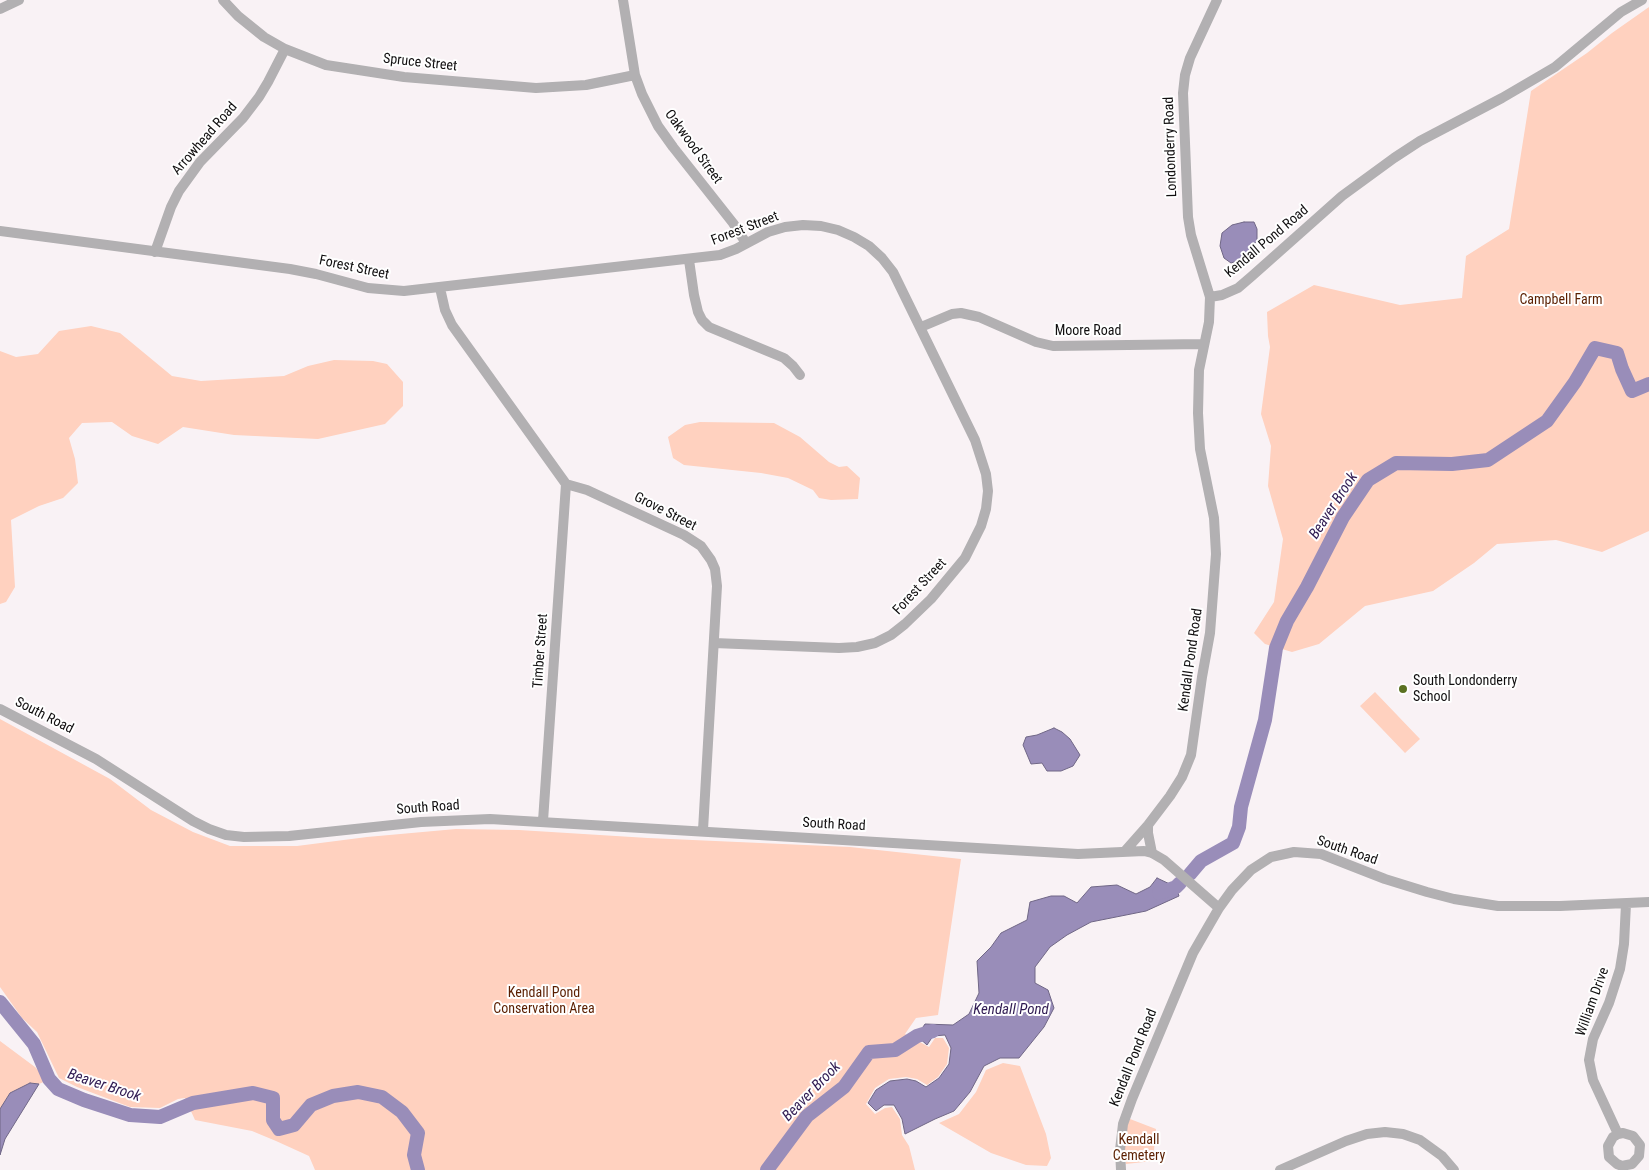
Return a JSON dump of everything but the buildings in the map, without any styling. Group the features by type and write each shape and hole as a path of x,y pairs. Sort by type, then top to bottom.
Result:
{"street":[{"path":"0,9 19,0"},
{"name":"Spruce Street","path":"223,0 251,28 285,49 326,65 404,77 536,88 586,85 634,75"},
{"name":"Oakwood Street","path":"623,0 634,75 658,126 673,148 733,223 746,243"},
{"name":"Londonderry Road","path":"1210,297 1191,235 1188,217 1183,93 1185,75 1190,58 1216,0"},
{"name":"Kendall Pond Road","path":"1125,851 1148,825 1182,777 1191,755 1210,633 1216,554 1214,518 1200,449 1198,414 1199,370 1209,322 1210,297 1222,295 1238,288 1342,196 1394,158 1420,141 1556,67 1621,12 1642,0"},
{"name":"Arrowhead Road","path":"155,252 170,207 188,176 243,118 259,97 285,49"},
{"name":"Forest Street","path":"0,231 290,270 316,274 368,288 404,291 720,255 736,249 768,232 785,227 821,226 838,230 854,237 869,246 893,272 975,440 986,474 988,491 986,509 981,526 965,558 943,586 918,612 891,635 875,643 858,647 839,648 714,643"},
{"path":"689,260 698,312 709,327 784,358 800,376"},
{"path":"440,288 444,310 452,325 566,484"},
{"name":"Moore Road","path":"921,327 952,314 961,313 979,317 1036,342 1054,346 1204,344"},
{"name":"Grove Street","path":"566,484 587,490 669,527 700,546 711,560 716,577 703,830"},
{"name":"Timber Street","path":"543,821 566,484"},
{"name":"South Road","path":"0,709 96,760 193,821 226,835 244,837 289,836 462,819 543,821 703,830 1078,854 1125,851 1152,853"},
{"path":"1148,825 1152,853 1178,872 1218,908"},
{"name":"South Road","path":"1218,908 1232,890 1252,870 1271,857 1294,852 1321,854 1402,885 1454,899 1498,906 1560,906 1649,902"},
{"name":"William Drive","path":"1618,1134 1593,1080 1589,1060 1593,1039 1609,1004 1620,970 1624,944 1626,904"},
{"name":"Kendall Pond Road","path":"1119,1169 1123,1124 1132,1099 1187,964 1218,908"},
{"path":"1280,1170 1346,1141 1367,1134 1385,1132 1403,1134 1420,1140 1442,1156 1454,1170"}],"green space":[{"name":"Campbell Farm","path":"1649,7 1649,531 1602,552 1556,540 1497,544 1474,563 1433,591 1365,606 1319,644 1292,652 1265,644 1254,633 1274,602 1283,539 1268,486 1271,446 1261,414 1270,347 1267,312 1314,285 1400,305 1462,298 1466,256 1509,229 1531,91 1587,53"},
{"path":"91,326 120,333 172,376 201,381 284,376 308,366 334,360 373,361 387,364 403,382 403,406 385,424 318,439 234,435 183,427 158,444 132,436 112,422 82,423 69,438 75,459 78,483 63,498 39,506 11,520 15,587 6,602 0,604 0,351 16,357 38,354 59,331"},
{"path":"700,422 774,423 800,437 829,462 839,467 847,466 860,478 858,499 831,500 819,498 813,490 788,478 761,473 684,465 673,458 668,437 685,425"},
{"path":"1375,692 1420,739 1405,753 1360,706"},
{"name":"Kendall Pond Conservation Area","path":"0,719 110,779 151,810 193,832 230,846 297,846 367,837 456,829 519,830 850,847 961,859 938,1015 916,1018 905,1034 929,1047 935,1038 943,1038 949,1048 947,1064 938,1077 927,1085 917,1079 906,1077 889,1079 875,1088 866,1104 875,1114 885,1108 892,1107 900,1119 902,1135 909,1146 915,1170 315,1170 309,1156 252,1131 195,1120 185,1098 178,1099 160,1108 130,1107 77,1087 59,1078 37,1032 22,1018 0,987"},
{"path":"0,1041 35,1067 48,1080 39,1084 30,1083 10,1093 0,1109"},
{"path":"1003,1063 1020,1066 1046,1134 1051,1158 1047,1166 1026,1165 991,1153 939,1123 959,1114 976,1092 986,1070"},
{"name":"Kendall Cemetery","path":"1130,1119 1156,1129 1153,1161 1126,1164 1124,1150 1127,1125"}],"water":[{"path":"1254,222 1257,229 1257,240 1248,253 1240,260 1231,263 1224,258 1220,246 1222,233 1232,225"},
{"path":"1054,728 1070,739 1080,755 1073,766 1061,771 1047,771 1042,763 1031,764 1023,745 1026,737"},
{"name":"Kendall Pond","path":"1157,878 1176,887 1179,896 1146,911 1091,922 1050,947 1035,967 1035,983 1048,990 1054,1008 1044,1027 1019,1058 1000,1058 984,1066 970,1092 954,1111 905,1134 902,1119 894,1105 884,1105 876,1111 868,1103 876,1090 890,1081 907,1079 916,1081 926,1087 939,1078 949,1064 951,1048 945,1035 933,1036 927,1045 917,1036 925,1024 953,1025 969,1014 979,993 977,961 991,947 1001,933 1027,920 1030,902 1051,896 1064,896 1077,903 1091,887 1117,885 1136,894 1150,887"},
{"path":"30,1083 39,1084 5,1139 0,1155 0,1109 10,1093"}],"waterway":[{"name":"Beaver Brook","path":"1190,874 1201,861 1233,843 1239,827 1241,807 1265,720 1276,648 1287,621 1343,517 1368,480 1396,463 1452,464 1488,460 1547,421 1575,382 1595,348 1617,353 1632,391 1649,384"},
{"name":"Beaver Brook","path":"1159,893 1176,887 1180,883"},
{"name":"Beaver Brook","path":"0,1002 34,1044 49,1079 58,1089 84,1100 130,1115 160,1117 193,1103 253,1093 273,1098 273,1120 279,1129 294,1125 311,1105 333,1096 358,1092 382,1097 402,1112 418,1133 414,1155 418,1170"},
{"name":"Beaver Brook","path":"767,1170 807,1116 844,1087 869,1052 895,1050 917,1036 933,1031"}],"place":[{"name":"South Londonderry School","path":"1403,689"}]}
